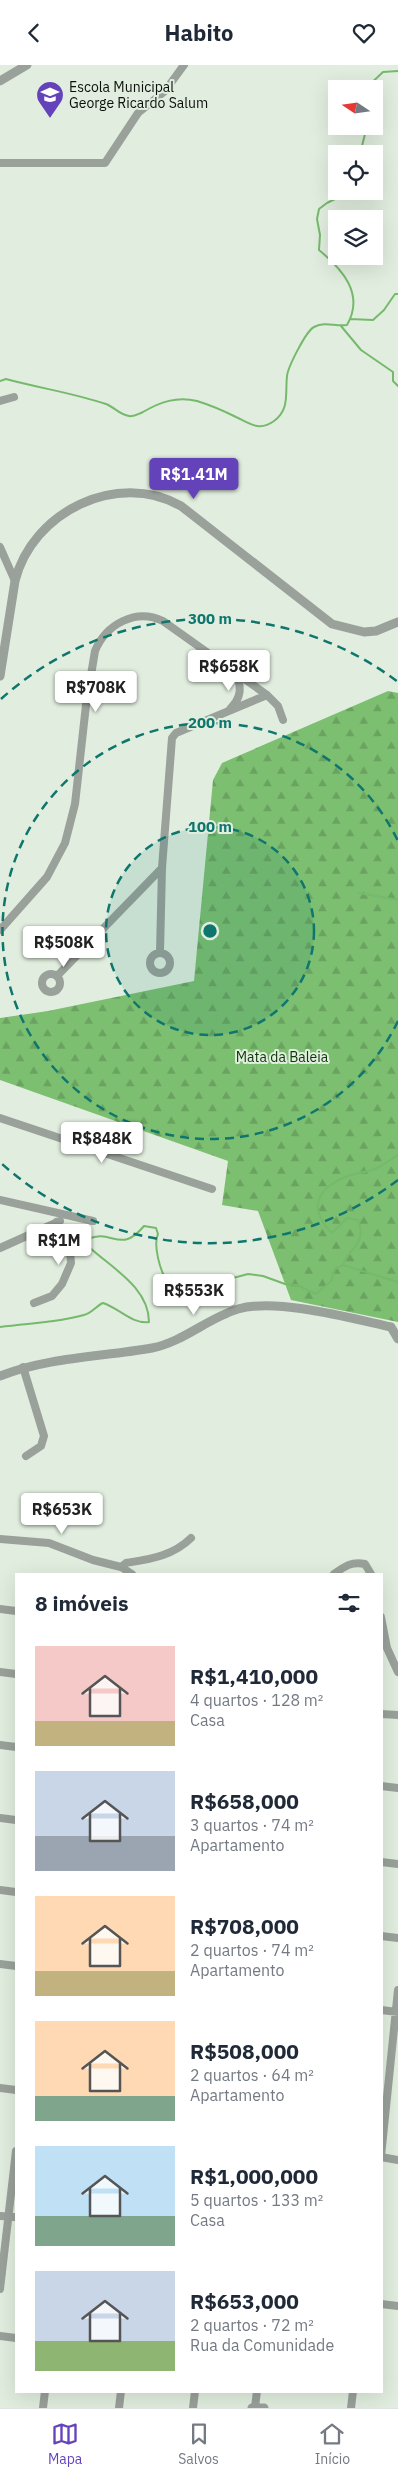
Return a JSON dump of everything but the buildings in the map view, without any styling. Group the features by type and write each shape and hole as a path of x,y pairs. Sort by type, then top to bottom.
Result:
{"street":[{"path":"0,81 27,65"},
{"path":"0,163 107,162 127,127 143,108 165,91 184,65"},
{"path":"0,401 14,397"},
{"path":"0,676 18,566 32,542 55,518 70,508 97,497 138,494 172,501 191,511 332,624 364,632 376,631 398,623"},
{"path":"0,547 15,581"},
{"path":"0,930 47,877 58,858 66,838 74,804 86,705 94,659 98,643 112,627 129,618 158,619 267,695 278,706 283,720"},
{"path":"226,712 238,701 240,694 237,673"},
{"path":"160,952 162,869 172,738 176,733 267,695"},
{"path":"57,976 162,869"},
{"path":"0,1118 212,1189"},
{"path":"0,1200 93,1221"},
{"path":"0,1248 70,1217"},
{"path":"34,1303 52,1296 62,1284 71,1263 70,1252 56,1222"},
{"path":"0,1376 23,1367 154,1347 238,1309 262,1304 284,1306 394,1328 398,1339"},
{"path":"23,1367 44,1436 41,1446 26,1456"},
{"path":"122,1567 126,1563 161,1557 184,1545 191,1538"},
{"path":"0,1539 49,1543 93,1560 129,1569 131,1573"},
{"path":"336,1573 351,1563 358,1562 365,1564 370,1573"},
{"path":"0,1609 15,1611"},
{"path":"384,1648 398,1673"},
{"path":"0,1672 15,1674"},
{"path":"383,1714 398,1715"},
{"path":"0,1745 15,1747"},
{"path":"383,1787 398,1788"},
{"path":"0,1818 15,1820"},
{"path":"383,1862 398,1864"},
{"path":"0,1891 15,1892"},
{"path":"383,1936 398,1938"},
{"path":"0,1964 15,1966"},
{"path":"383,2139 398,1990"},
{"path":"383,2009 397,2011"},
{"path":"0,2088 15,2090"},
{"path":"0,2289 3,2216 15,2156"},
{"path":"383,2157 398,2159"},
{"path":"383,2303 398,2306"},
{"path":"0,2336 15,2338"},
{"path":"43,2408 45,2393"},
{"path":"119,2408 121,2393"},
{"path":"193,2408 195,2393"},
{"path":"257,2393 257,2408"},
{"path":"351,2408 353,2393"}],"green space":[{"name":"Mata da Baleia","path":"388,691 398,693 398,1322 291,1300 258,1211 222,1205 228,1161 0,1080 0,1018 48,1011 194,981 213,780 222,763"}],"waterway":[{"path":"375,80 383,72 398,71"},
{"path":"362,145 365,135"},
{"path":"0,381 6,379 81,397 106,404 129,416 136,415 162,403 183,399 207,404 250,424 259,426 269,424 279,416 285,406 288,371 307,335 318,325 347,325 352,314 352,293 348,283 336,265 319,250 320,235 317,219 319,209 333,200"},
{"path":"350,319 373,320 384,310 395,294 398,294"},
{"path":"341,326 361,350 393,372 393,381 398,386"},
{"path":"359,893 398,900"},
{"path":"343,1265 348,1254 359,1241 360,1229 358,1220 347,1218 332,1233 320,1218 318,1210 320,1196 332,1184 341,1179 349,1175 375,1169 398,1155"},
{"path":"0,1327 74,1318 87,1314 103,1303 136,1321 149,1322 147,1309 135,1287 87,1245 88,1239 96,1236 122,1240 128,1239 144,1226 156,1228 158,1234 156,1245 158,1258 164,1277 174,1289 180,1292 248,1274 263,1276 285,1284 297,1285 316,1294 331,1281 335,1269 343,1265 398,1282"}],"place":[{"name":"Escola Municipal George Ricardo Salum","path":"50,119"}]}
